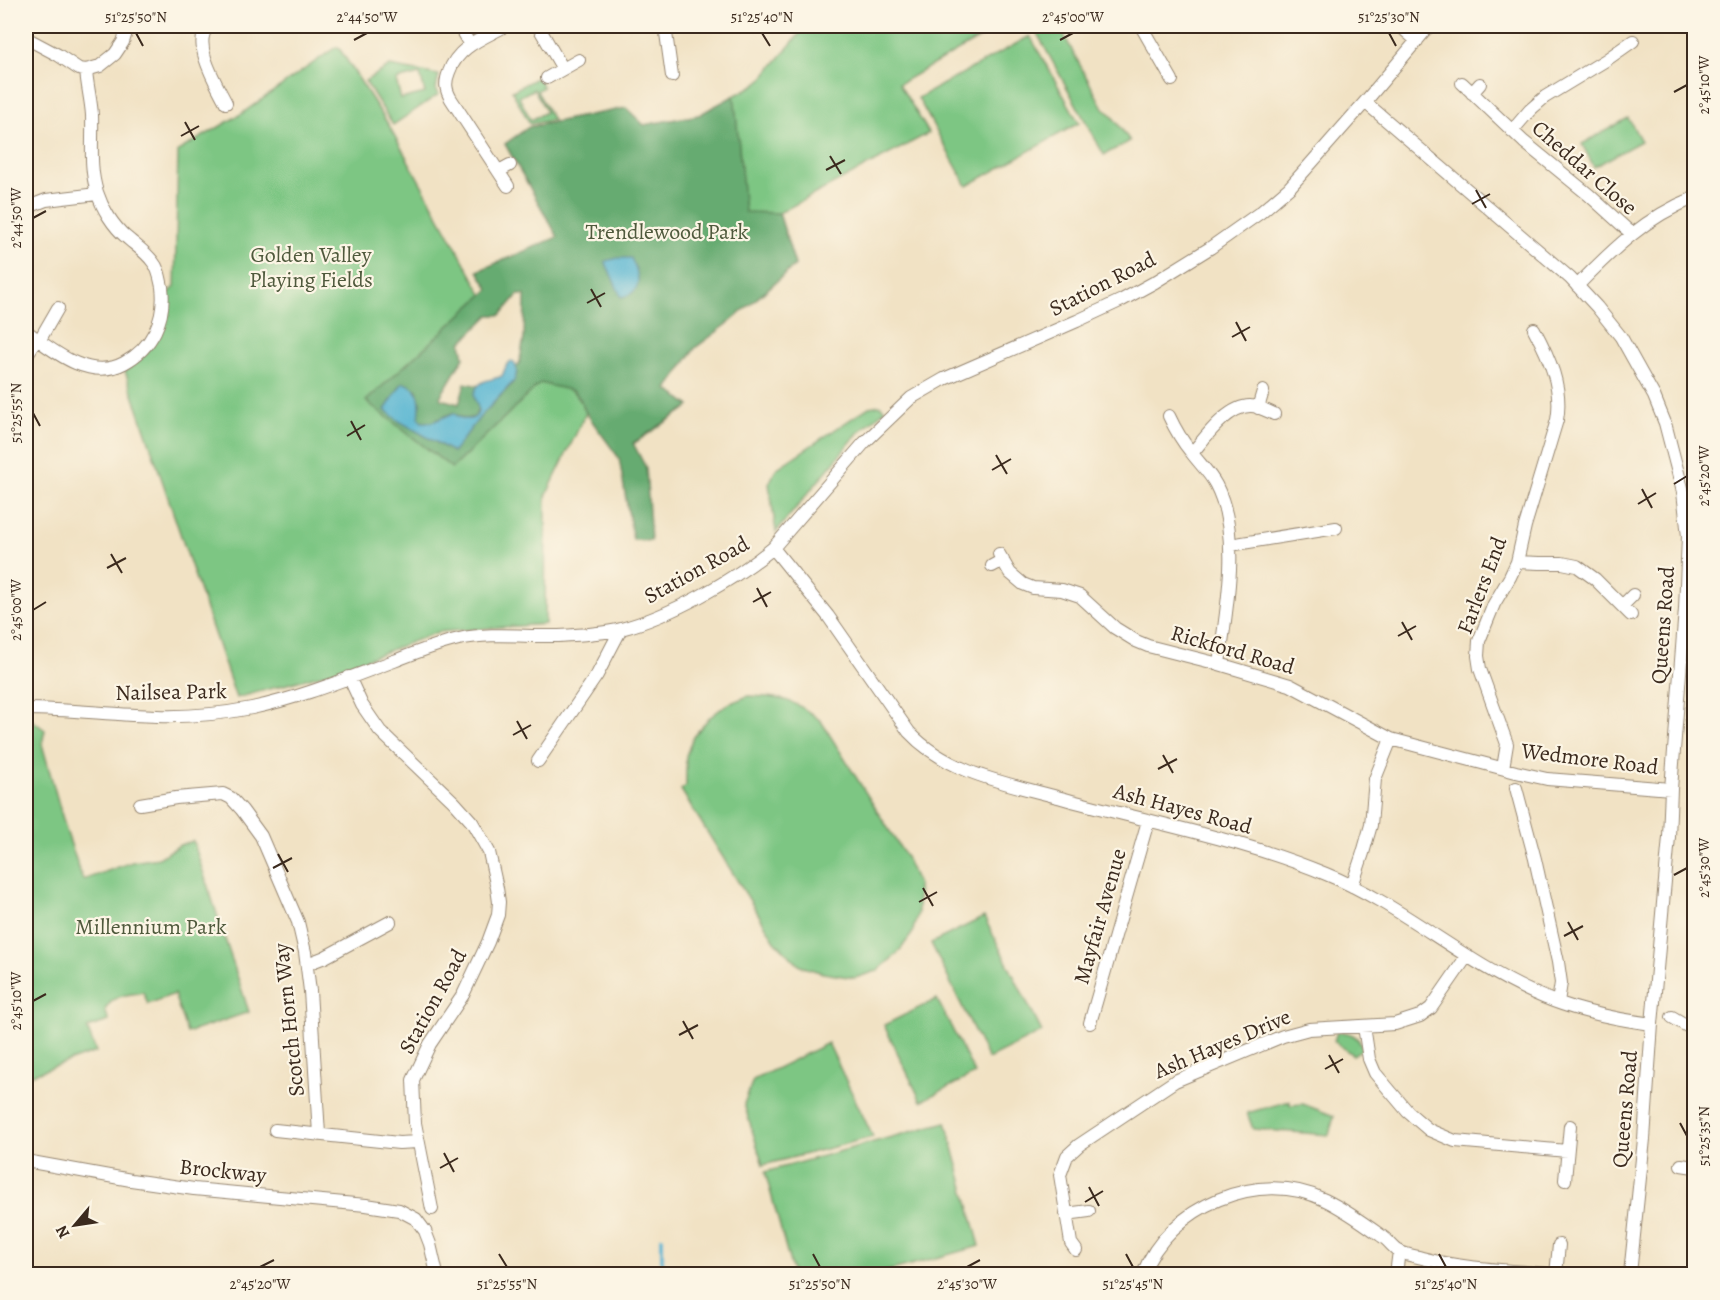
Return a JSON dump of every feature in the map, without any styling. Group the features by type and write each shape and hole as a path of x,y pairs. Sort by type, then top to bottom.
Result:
{"street":[{"path":"26,38 79,69 86,70 100,66 115,54 123,42 128,26"},
{"path":"209,26 203,33 202,46 210,71 226,103"},
{"path":"459,26 470,45"},
{"path":"505,26 461,52 453,62 446,87 448,94 504,168 508,186"},
{"path":"538,26 562,69"},
{"path":"665,26 672,76"},
{"path":"1141,26 1172,80"},
{"path":"1400,26 1417,41"},
{"name":"Station Road","path":"432,1209 418,1142 413,1094 414,1076 436,1034 463,995 488,942 498,915 497,888 489,852 472,822 380,731 362,705 349,677 420,651 470,637 560,636 621,629 649,620 739,573 773,548 864,442 911,398 944,379 1122,300 1210,248 1261,212 1289,188 1429,26"},
{"name":"Cheddar Close","path":"1512,131 1545,97 1624,54 1633,41"},
{"path":"547,78 579,60"},
{"path":"26,331 77,364 109,368 121,364 138,353 151,339 160,323 163,297 156,267 149,256 117,228 97,194 92,165 92,113 86,70"},
{"name":"Cheddar Close","path":"1462,83 1476,88 1512,131 1632,234"},
{"name":"Queens Road","path":"1365,102 1577,286 1621,337 1650,388 1665,423 1683,492 1688,536 1685,609 1669,837 1644,1139 1630,1275"},
{"path":"26,208 46,200 97,194"},
{"path":"1577,286 1632,234 1659,215 1695,198"},
{"path":"26,356 58,308"},
{"name":"Farlers End","path":"1503,768 1507,744 1483,677 1478,651 1480,636 1517,562 1525,526 1559,412 1559,396 1549,345 1534,329"},
{"path":"1258,408 1263,391"},
{"path":"1192,453 1230,413 1251,406 1274,414"},
{"path":"1169,416 1181,438 1218,488 1225,510 1230,545 1228,596 1219,664"},
{"path":"1230,545 1319,536 1336,528"},
{"name":"Ash Hayes Road","path":"773,548 828,616 917,740 945,761 1004,783 1229,840 1326,874 1373,896 1467,956 1525,988 1558,1002 1614,1018 1652,1024"},
{"name":"Rickford Road","path":"998,560 1023,584 1033,588 1062,590 1080,596 1115,628 1148,646 1290,685 1391,739 1503,768"},
{"path":"1517,562 1539,564 1557,562 1577,566 1595,579 1627,610 1633,595"},
{"path":"538,761 597,675 621,629"},
{"name":"Nailsea Park","path":"26,709 158,716 208,714 268,704 349,677"},
{"path":"1352,886 1371,825 1375,779 1391,739"},
{"name":"Wedmore Road","path":"1503,768 1548,779 1671,789"},
{"path":"1516,788 1535,859 1558,962 1561,983 1558,1002"},
{"name":"Scotch Horn Way","path":"140,804 222,794 231,798 255,825 264,841 298,922 307,964 319,1134"},
{"name":"Mayfair Avenue","path":"1089,1023 1148,821"},
{"path":"307,964 325,957 384,922"},
{"name":"Ash Hayes Drive","path":"1076,1250 1071,1243 1060,1175 1070,1153 1079,1145 1170,1084 1289,1034 1309,1029 1395,1024 1411,1020 1431,1008 1467,956"},
{"path":"1672,1017 1695,1030"},
{"path":"1364,1026 1369,1059 1375,1073 1408,1112 1429,1130 1455,1141 1567,1151"},
{"path":"1565,1180 1570,1126"},
{"path":"275,1130 399,1143 418,1142"},
{"name":"Brockway","path":"26,1161 194,1189 403,1211 416,1220 428,1235 437,1275"},
{"path":"1681,1166 1695,1167"},
{"path":"1143,1275 1157,1247 1184,1219 1216,1201 1257,1189 1285,1189 1320,1197 1383,1237 1399,1251 1445,1263 1549,1275"},
{"path":"1066,1214 1089,1211"},
{"path":"1556,1275 1559,1245"},
{"path":"1396,1275 1399,1251"}],"green space":[{"name":"Trendlewood Park","path":"806,26 1001,26 899,84 929,133 779,213 795,265 730,322 695,348 667,389 690,406 633,444 581,307 478,271 558,237 505,144 529,127 626,108 644,125 699,115 761,80"},
{"path":"1033,26 1059,26 1102,106 1130,141 1104,155"},
{"path":"1030,36 1079,123 967,186 918,98"},
{"name":"Golden Valley Playing Fields","path":"336,47 339,48 388,124 483,296 367,401 452,468 540,383 564,388 574,393 586,413 546,496 545,624 438,632 335,671 236,698 125,371 143,356 157,338 165,316 168,293 175,287 178,151 241,114"},
{"path":"390,66 439,75 436,89 439,94 393,125 365,81","holes":["420,74 425,93 401,99 396,80"]},
{"path":"538,77 543,87 537,91 553,120 530,124 512,91","holes":["534,89 546,112 531,120 519,97"]},
{"name":"Trendlewood Park","path":"733,96 745,212 779,213 795,265 730,322 695,348 667,389 690,406 633,443 646,468 651,541 633,540 619,458 573,391 540,383 452,468 366,401 489,289 478,271 558,237 505,144 529,127 626,108 644,125 699,115","holes":["518,295 525,295 524,338 519,365 516,367 517,373 512,384 480,417 453,452 399,421 385,410 404,383 417,390 420,402 419,419 422,422 432,422 452,413 466,419 475,417 478,408 474,394 480,386 465,383 459,404 440,397 464,357 461,343 489,315 501,315"]},
{"path":"1628,118 1641,141 1594,167 1582,144"},
{"path":"880,405 885,410 858,433 776,532 769,484 776,469 869,407"},
{"path":"748,696 770,697 787,701 803,708 821,721 906,857 918,885 918,912 912,934 897,954 877,971 855,978 823,973 800,966 775,941 681,790 686,786 686,756 693,737 709,718 726,705"},
{"name":"Millennium Park","path":"29,718 45,730 42,744 66,830 83,880 132,862 159,858 180,845 193,841 249,1012 187,1033 174,994 148,1004 143,992 121,996 105,1010 109,1021 87,1028 96,1052 30,1075 26,1071 26,719"},
{"path":"984,917 1042,1032 988,1059 931,943"},
{"path":"937,999 975,1074 921,1101 884,1025"},
{"path":"1337,1032 1353,1035 1359,1040 1362,1049 1353,1055 1334,1041"},
{"path":"828,1043 873,1137 763,1165 744,1104 753,1080"},
{"path":"1290,1101 1290,1105 1303,1104 1334,1116 1329,1135 1253,1129 1247,1113"},
{"path":"946,1122 980,1246 877,1274 793,1274 765,1172"}],"water":[{"path":"631,258 638,276 637,287 634,291 621,297 605,261"},
{"path":"511,361 517,369 514,381 480,417 453,452 399,421 385,410 404,383 410,385 419,397 419,419 422,422 432,422 454,413 463,418 473,418 478,412 474,396 476,388 482,382 502,376 507,364"}],"waterway":[{"path":"662,1238 662,1274"}]}
